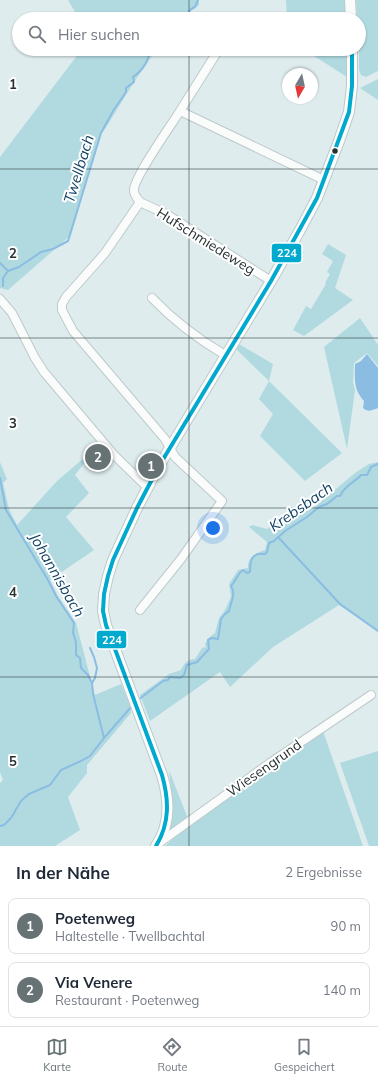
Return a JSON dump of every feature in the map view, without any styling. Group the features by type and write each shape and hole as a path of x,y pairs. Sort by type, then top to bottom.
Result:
{"street":[{"path":"350,0 351,12"},
{"path":"140,610 181,559 222,501 175,457 165,439 74,331 62,310 62,304 66,297 106,253 140,202 134,191 135,185 150,157 215,56"},
{"path":"157,844 165,829 167,816 167,789 106,625 103,611 104,594 108,576 113,560 147,487 271,281 307,218 324,180 349,112 352,86 352,56"},
{"path":"180,111 324,180"},
{"name":"Hufschmiedeweg","path":"140,202 168,215 271,281"},
{"path":"152,298 165,312 193,335 225,356"},
{"path":"0,299 12,313 35,358 44,372 114,455 147,487"},
{"name":"Wiesengrund","path":"157,844 270,763 371,695"}],"shaded area":[{"path":"68,0 199,0 199,5 190,12 75,12"},
{"path":"286,0 345,0 345,12 287,12"},
{"path":"356,0 378,0 378,71 366,77 361,75 359,70 359,56 366,56 366,12 357,12"},
{"path":"77,56 152,56 101,133 71,235 8,290 0,288 0,157"},
{"path":"314,56 346,56 347,77"},
{"path":"378,79 378,100 360,88"},
{"path":"328,244 346,255 335,288 353,300 304,336 293,330 306,306 311,309 326,284 325,283 330,274 327,272 333,261 322,254"},
{"path":"360,318 378,345 378,366 367,353 354,363 353,382 355,390 347,449 324,347"},
{"path":"239,344 273,364 269,381 236,349"},
{"path":"269,381 342,453 305,481 260,436 273,414 259,399"},
{"path":"99,445 101,448 90,456 75,475 89,493 66,517 94,550 50,580 58,596 76,623 95,695 121,684 130,705 131,713 87,765 87,773 68,797 80,830 55,846 0,846 0,783 3,780 0,772 0,462 7,479 3,483 9,509 17,525 57,481"},
{"path":"378,462 378,632 339,605 273,647 230,687 220,672 150,721 140,695 169,674 181,670 186,662 195,659 202,648 206,647 205,644 215,633 219,618 225,610 231,597 229,584 238,570 248,568 251,558 265,550 267,542 249,527 252,525 267,529 307,501 312,509 355,473 369,464"},
{"path":"323,731 363,846 165,846 187,827"},
{"path":"378,751 378,846 369,846 340,763"},
{"path":"169,770 188,819 172,830 170,829 172,806"}],"water":[{"path":"367,354 378,368 378,408 368,411 363,408 364,401 360,397 356,388 355,379 355,364 361,361"}],"waterway":[{"name":"Twellbach","path":"189,12 195,7 198,0"},
{"name":"Twellbach","path":"8,271 19,267 41,252 53,249 68,241 101,133 113,111 126,92 126,88 134,82 133,77 145,65 148,56"},
{"name":"Johannisbach","path":"0,263 8,271"},
{"name":"Johannisbach","path":"3,286 3,278 8,271"},
{"name":"Krebsbach","path":"138,700 163,681 168,680 170,677 180,678 184,675 187,665 197,662 209,649 208,640 212,638 218,639 221,619 229,611 233,598 231,586 243,570 247,573 250,572 251,561 257,554 265,554 269,543 274,541 285,531 307,517 319,507 327,504 337,496 340,496 342,492 355,480 361,475 367,475 371,467 378,464"},
{"name":"Johannisbach","path":"0,478 6,510 56,596 74,623 73,633 76,642 76,655 80,658 81,668 88,675 92,683"},
{"path":"278,537 340,604 378,631"},
{"name":"Johannisbach","path":"0,826 4,825 11,818 21,801 29,794 50,785 61,770 90,756 104,738 93,694 92,683 95,678 97,668 90,648"},
{"path":"104,738 132,706"}],"transit line":[{"name":"224","path":"156,846 161,837 166,820 166,793 162,775 106,625 103,611 104,594 108,576 113,560 137,508 159,466 271,281 317,198 349,112 352,86 352,56"}],"place":[{"name":"Via Venere","path":"98,457"},
{"name":"Poetenweg","path":"151,466"}]}
